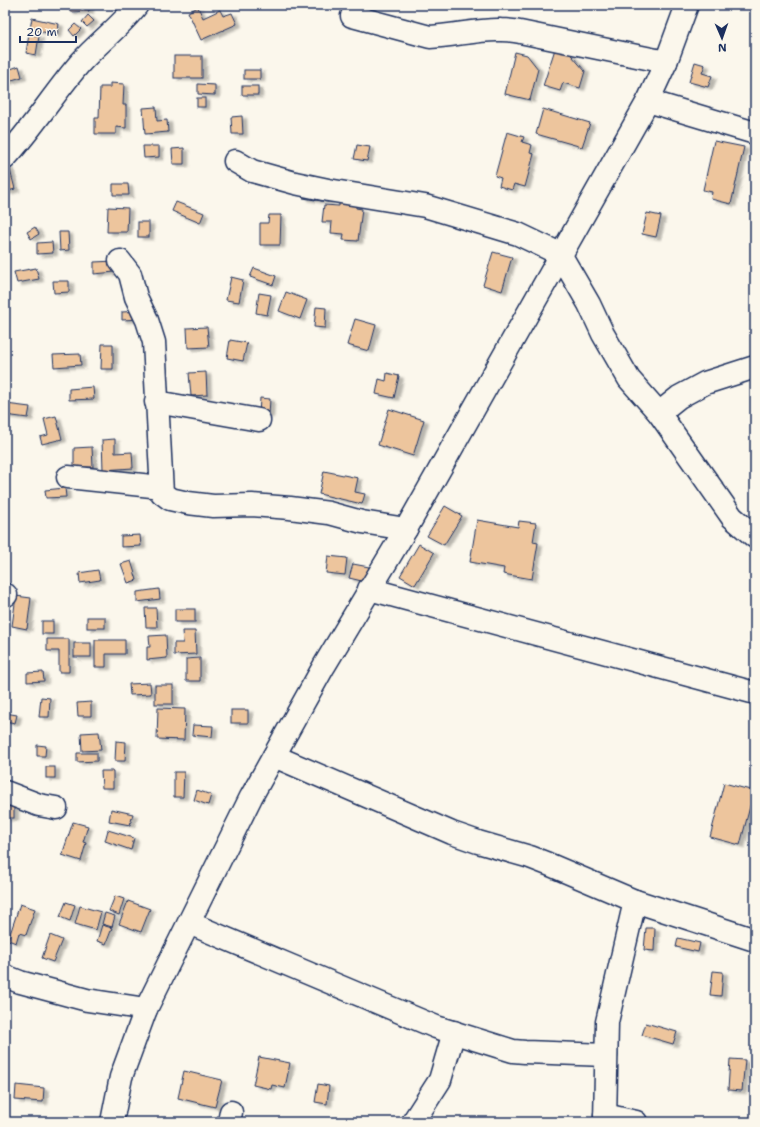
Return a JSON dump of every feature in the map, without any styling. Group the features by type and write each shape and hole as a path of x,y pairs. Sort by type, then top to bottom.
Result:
{"street":[{"path":"5,158 17,145 82,61 137,5"},
{"path":"112,1122 121,1077 146,1009 251,798 324,666 406,529 560,254 648,101 666,62 687,5"},
{"path":"352,16 430,37 502,30 520,32 666,62"},
{"path":"648,101 755,132"},
{"path":"235,161 252,171 295,183 425,206 518,234 560,254 589,304 603,334 629,379 659,413 732,517 755,537"},
{"path":"120,261 130,274 136,297 152,332 154,342 162,494 170,499 188,503 213,506 252,505 298,509 329,513 362,522 406,529"},
{"path":"659,413 679,397 705,383 755,366"},
{"path":"156,402 259,420"},
{"path":"68,476 161,487"},
{"path":"369,589 755,693"},
{"path":"274,756 452,833 536,860 634,901 755,940"},
{"path":"5,792 39,805 56,808"},
{"path":"634,901 607,1022 605,1119 636,1122"},
{"path":"189,922 436,1027 512,1051 606,1055"},
{"path":"5,976 20,982 87,1000 146,1009"},
{"path":"413,1122 440,1080 454,1032"}],"building":[{"path":"69,5 89,5 89,11 70,12"},
{"path":"198,7 203,18 220,10 223,16 232,13 237,24 201,40 188,12"},
{"path":"88,15 94,21 87,27 82,22"},
{"path":"32,18 59,24 57,35 30,29"},
{"path":"75,24 81,29 74,36 69,30"},
{"path":"29,34 39,36 36,55 26,53"},
{"path":"556,46 566,49 585,71 580,88 563,83 560,91 543,86"},
{"path":"515,52 527,55 538,69 530,100 505,94"},
{"path":"174,56 202,56 202,78 174,78"},
{"path":"695,62 705,65 702,73 712,76 708,87 689,82"},
{"path":"19,66 22,77 5,82 5,71"},
{"path":"244,70 260,70 260,79 244,79"},
{"path":"110,83 124,84 123,105 126,105 126,128 116,127 116,134 95,134 95,118 99,118 100,87 110,87"},
{"path":"198,84 215,85 215,95 198,94"},
{"path":"242,86 258,86 258,95 242,95"},
{"path":"197,98 205,98 205,107 197,107"},
{"path":"156,107 157,121 167,120 168,132 145,134 143,108"},
{"path":"543,109 590,123 582,147 536,134"},
{"path":"242,116 243,134 232,134 231,117"},
{"path":"507,132 524,137 522,142 532,145 530,153 534,154 525,187 514,184 512,190 499,186 501,178 495,176"},
{"path":"714,141 744,147 731,204 711,199 712,192 703,190"},
{"path":"357,145 370,147 367,161 354,159"},
{"path":"143,146 159,146 159,157 144,158"},
{"path":"184,148 184,164 173,164 172,149"},
{"path":"9,166 15,189 5,192 5,167"},
{"path":"113,184 128,184 129,195 113,195"},
{"path":"304,190 330,194 328,202 303,198"},
{"path":"339,200 356,202 356,208 362,209 358,241 343,240 344,234 331,233 332,222 322,222 324,205 339,206"},
{"path":"176,202 204,213 200,223 172,211"},
{"path":"108,207 128,208 127,232 107,232"},
{"path":"647,213 661,216 656,237 642,234"},
{"path":"269,215 281,215 280,245 260,245 260,223 268,223"},
{"path":"138,222 149,222 149,237 138,237"},
{"path":"35,227 39,234 31,239 27,232"},
{"path":"59,232 68,232 69,250 60,251"},
{"path":"52,242 53,253 37,254 37,243"},
{"path":"493,252 512,257 502,291 483,285"},
{"path":"115,261 115,272 94,274 94,262"},
{"path":"36,268 39,279 17,283 14,272"},
{"path":"254,268 276,276 273,285 250,277"},
{"path":"231,277 243,280 239,302 226,300"},
{"path":"53,281 69,281 69,292 54,293"},
{"path":"286,292 307,300 300,319 279,311"},
{"path":"259,293 271,295 267,315 256,313"},
{"path":"316,307 326,308 325,328 314,327"},
{"path":"140,311 141,319 122,320 122,312"},
{"path":"355,319 376,325 369,351 347,345"},
{"path":"207,327 209,347 188,348 187,328"},
{"path":"230,340 247,343 243,361 227,358"},
{"path":"102,344 113,344 113,369 101,369"},
{"path":"80,354 81,365 54,367 53,355"},
{"path":"206,372 207,395 191,396 189,373"},
{"path":"387,373 399,376 394,398 376,394 379,379 386,381"},
{"path":"93,387 94,399 69,400 69,389"},
{"path":"260,398 270,399 269,415 259,415"},
{"path":"6,404 30,407 28,418 5,415"},
{"path":"389,409 424,420 413,456 378,445"},
{"path":"56,416 62,439 42,444 40,437 48,435 44,419"},
{"path":"115,439 115,453 132,452 133,468 103,470 102,440"},
{"path":"92,447 93,467 74,467 74,448"},
{"path":"324,471 358,478 355,492 365,494 362,504 319,494"},
{"path":"65,488 66,497 46,498 45,490"},
{"path":"445,506 462,516 444,545 427,536"},
{"path":"477,520 518,527 519,521 536,523 533,542 538,543 532,579 503,574 504,568 470,562"},
{"path":"140,535 141,546 121,547 121,536"},
{"path":"419,544 434,553 415,585 400,576"},
{"path":"328,556 347,558 345,575 326,573"},
{"path":"131,561 137,580 128,583 121,564"},
{"path":"353,564 369,567 366,582 349,578"},
{"path":"98,570 100,580 80,583 79,573"},
{"path":"159,589 160,599 137,602 137,592"},
{"path":"16,596 31,598 27,629 12,626"},
{"path":"145,608 156,608 157,627 146,627"},
{"path":"175,609 195,609 195,622 175,622"},
{"path":"87,617 105,617 105,628 87,628"},
{"path":"42,621 53,621 53,634 42,634"},
{"path":"182,631 195,631 196,654 174,655 174,643 183,643"},
{"path":"166,635 167,658 147,660 147,647 150,647 149,636"},
{"path":"47,639 69,639 69,672 59,672 59,651 47,651"},
{"path":"95,640 125,640 125,654 106,654 106,667 95,667"},
{"path":"74,643 91,643 91,657 74,657"},
{"path":"200,658 200,681 186,681 186,659"},
{"path":"43,672 44,681 27,682 27,673"},
{"path":"150,683 151,694 130,695 129,684"},
{"path":"155,685 173,685 173,704 155,704"},
{"path":"41,697 50,698 49,717 39,717"},
{"path":"91,702 91,716 78,716 77,703"},
{"path":"158,708 185,709 184,740 157,739"},
{"path":"231,710 248,710 248,723 231,723"},
{"path":"5,713 17,715 15,723 5,721"},
{"path":"193,725 213,726 212,737 192,735"},
{"path":"99,732 101,750 82,751 81,733"},
{"path":"116,741 126,742 125,761 115,761"},
{"path":"37,745 46,746 45,756 37,756"},
{"path":"77,753 97,753 97,761 77,762"},
{"path":"46,767 55,767 55,778 46,778"},
{"path":"101,771 113,771 113,788 102,788"},
{"path":"174,772 184,772 183,797 174,797"},
{"path":"724,783 754,791 740,845 710,837"},
{"path":"197,790 211,795 208,805 194,800"},
{"path":"5,801 14,801 14,818 5,818"},
{"path":"111,809 133,814 130,825 109,821"},
{"path":"73,822 88,826 83,842 86,843 81,861 62,855"},
{"path":"108,830 134,838 131,850 105,841"},
{"path":"115,896 124,899 119,915 109,911"},
{"path":"128,901 150,909 141,932 119,924"},
{"path":"66,902 75,905 70,921 60,917"},
{"path":"20,904 35,909 26,935 19,933 16,943 8,940"},
{"path":"80,906 101,912 96,930 75,924"},
{"path":"105,913 115,916 112,927 102,924"},
{"path":"102,925 112,928 106,944 97,941"},
{"path":"646,928 655,928 654,951 644,950"},
{"path":"50,935 62,940 53,962 42,958"},
{"path":"678,938 700,943 698,952 676,947"},
{"path":"713,971 723,972 721,996 710,995"},
{"path":"646,1023 677,1032 673,1044 642,1035"},
{"path":"259,1057 290,1063 285,1088 272,1085 271,1089 253,1085"},
{"path":"730,1059 745,1060 742,1091 728,1090"},
{"path":"184,1071 222,1080 215,1107 178,1098"},
{"path":"318,1084 329,1086 327,1104 315,1102"},
{"path":"16,1085 44,1088 43,1102 15,1100"}]}
